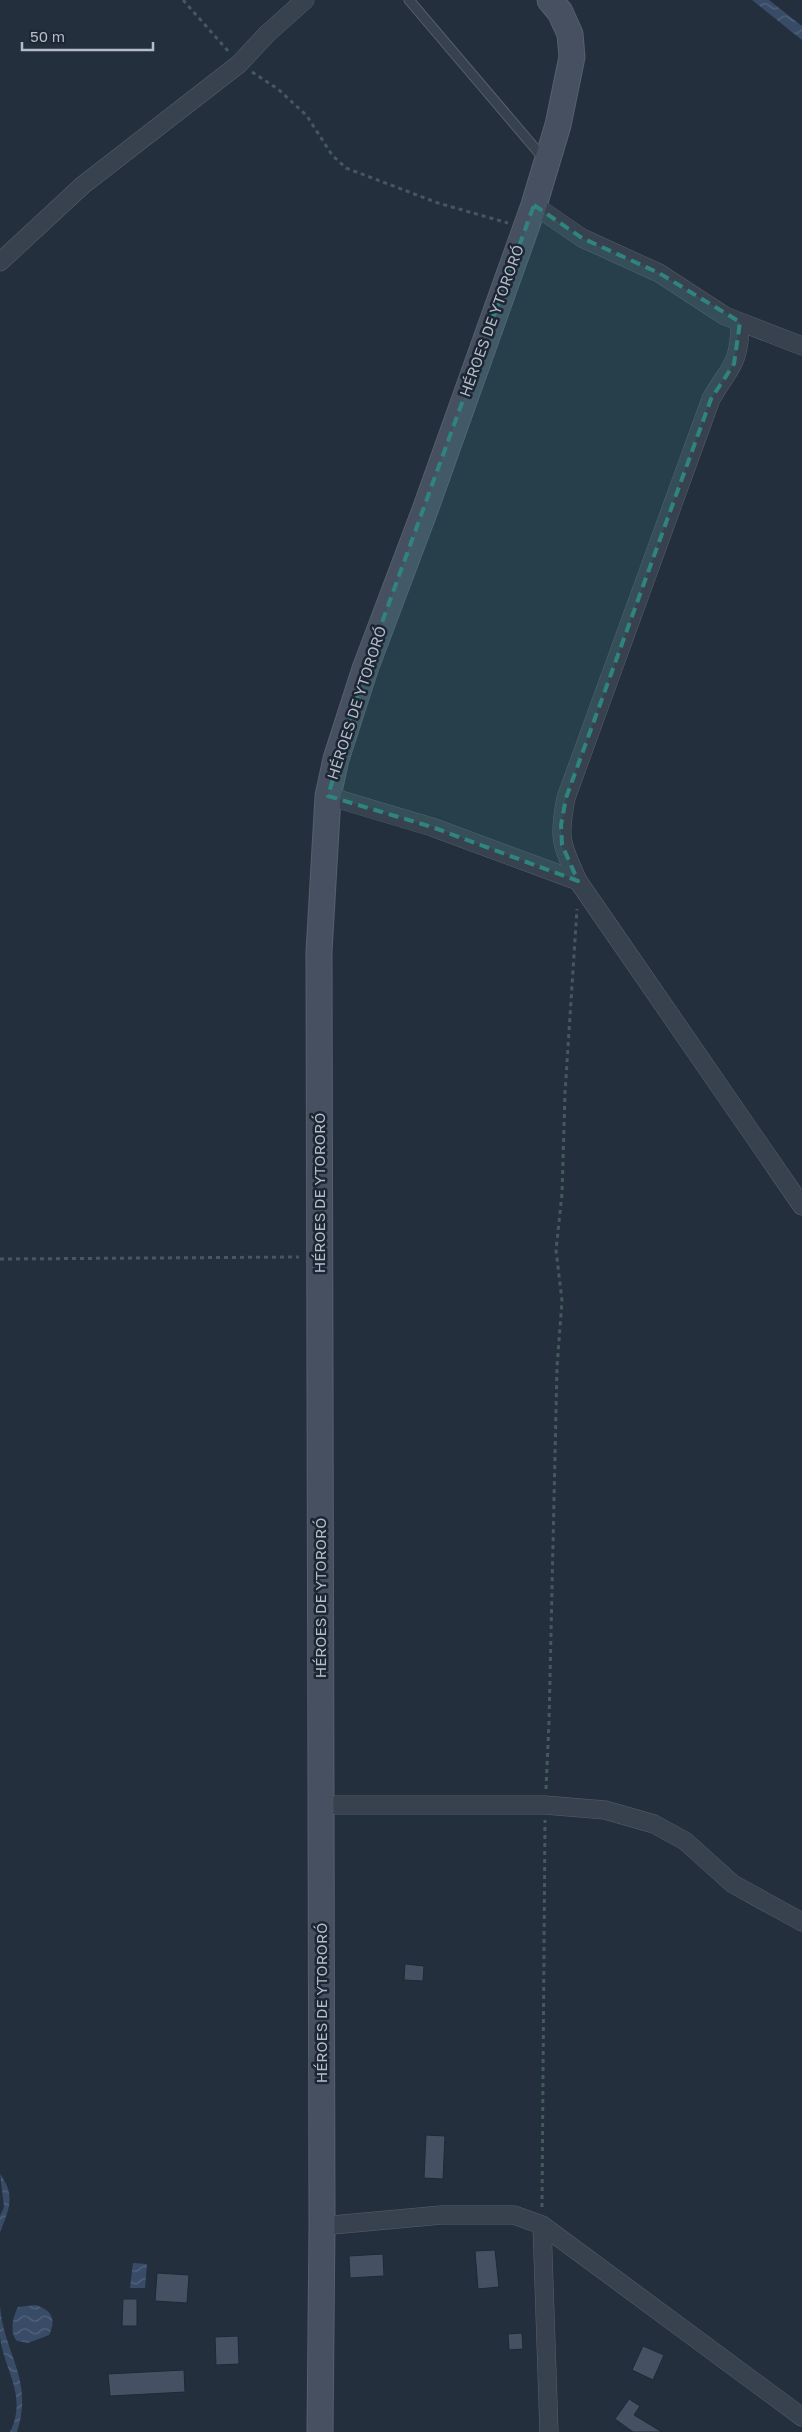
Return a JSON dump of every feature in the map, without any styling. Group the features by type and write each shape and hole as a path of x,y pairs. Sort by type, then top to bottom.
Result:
{"main road":[{"name":"HÉROES DE YTORORÓ","path":"320,2432 322,2226 320,952 328,796 336,759 365,669 425,510 534,205 558,125 572,57 570,34 560,12 550,0"}],"street":[{"path":"0,262 83,185 239,64 267,34 305,0"},
{"path":"534,205 582,238 659,273 709,306 740,322 802,346"},
{"path":"740,322 740,344 734,364 711,399 566,798 561,825 562,845 578,881 802,1206"},
{"path":"328,796 432,827 578,881"},
{"path":"321,1805 545,1805 605,1810 654,1824 685,1841 733,1884 802,1922"},
{"path":"322,2226 441,2215 514,2215 542,2225 802,2417"},
{"path":"542,2225 549,2432"}],"lane":[{"path":"409,0 547,162"}],"path":[{"path":"183,0 239,64 278,89 308,116 332,155 346,168 438,203 525,228"},
{"path":"542,2225 545,1805 550,1722 557,1367 562,1301 556,1250 562,1194 565,1093 578,881"},
{"path":"0,1259 321,1257"}],"highlighted area":[{"path":"534,205 582,238 659,273 740,322 734,364 711,399 566,798 561,825 562,845 578,881 432,827 328,796 365,669"}],"water":[{"path":"752,0 769,0 802,26 802,40"},
{"path":"0,2174 8,2189 9,2203 0,2232 0,2216 4,2207"},
{"path":"133,2263 147,2264 145,2288 130,2288"},
{"path":"36,2305 49,2312 51,2316 52,2324 49,2335 28,2343 17,2341 12,2329 18,2307"},
{"path":"0,2306 7,2339 20,2381 22,2396 21,2413 17,2432 10,2432 17,2407 13,2383 2,2349"}],"building":[{"path":"405,1964 424,1966 423,1981 404,1980"},
{"path":"426,2135 445,2136 443,2179 424,2178"},
{"path":"495,2250 499,2287 478,2289 475,2251"},
{"path":"383,2254 384,2276 350,2278 349,2256"},
{"path":"157,2273 189,2275 187,2303 155,2301"},
{"path":"123,2299 137,2299 137,2326 122,2326"},
{"path":"522,2333 523,2349 509,2350 508,2334"},
{"path":"238,2336 239,2364 216,2365 215,2337"},
{"path":"643,2346 664,2355 653,2380 632,2370"},
{"path":"184,2370 185,2392 110,2396 108,2374"},
{"path":"629,2399 640,2406 634,2415 662,2432 633,2432 615,2419"}]}
